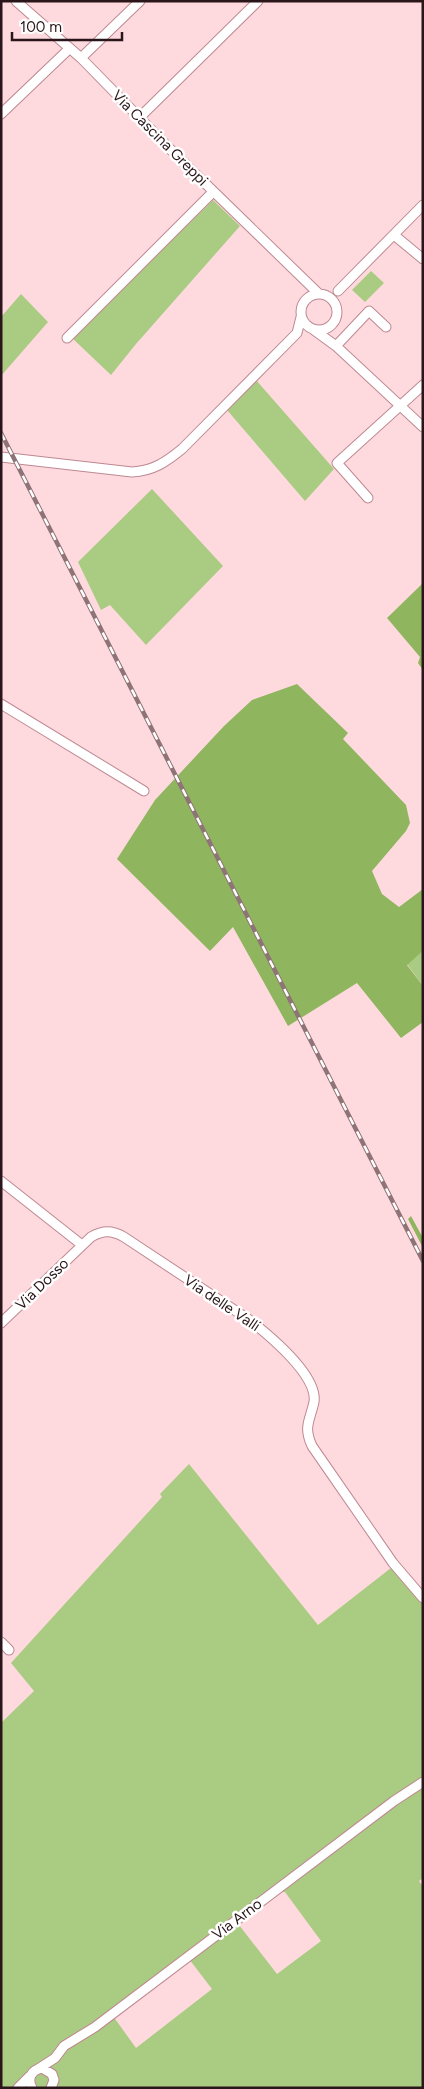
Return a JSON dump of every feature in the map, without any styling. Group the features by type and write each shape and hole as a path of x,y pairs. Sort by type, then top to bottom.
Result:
{"street":[{"name":"Via Cascina Greppi","path":"16,1 81,58 213,192 291,265 302,278 322,294"},
{"path":"81,58 140,1"},
{"path":"140,117 258,1"},
{"path":"1,114 70,48"},
{"path":"67,338 213,192"},
{"path":"303,302 308,298 338,291 423,205"},
{"path":"394,235 423,260"},
{"path":"298,333 303,302 302,278"},
{"path":"336,346 331,337 332,325 337,317 338,291"},
{"path":"322,294 330,298 336,306"},
{"path":"336,346 369,311 386,327"},
{"path":"301,317 304,324 336,346 423,427"},
{"path":"1,457 132,472 147,471 163,464 182,450 298,333 313,330 321,331 332,325"},
{"path":"368,498 336,464 423,385"},
{"path":"1,704 144,791"},
{"path":"1,1181 82,1245"},
{"name":"Via delle Valli","path":"82,1245 100,1232 116,1232 124,1236 252,1321 278,1346 312,1385 314,1402 307,1421 307,1429 312,1446 393,1563 423,1598"},
{"name":"Via Dosso","path":"1,1323 82,1245"},
{"path":"1,1642 9,1650"},
{"name":"Via Arno","path":"18,2088 34,2072 55,2058 64,2046 95,2027 386,1807 423,1782"},
{"path":"52,2081 55,2058"},
{"path":"32,2088 30,2082 34,2072 46,2069 52,2081 61,2088"}],"green space":[{"path":"213,200 240,226 111,375 72,338"},
{"path":"371,271 384,283 365,302 352,290"},
{"path":"21,294 48,322 1,376 1,317"},
{"path":"256,380 334,469 305,501 227,410"},
{"path":"152,489 223,566 146,645 110,605 101,610 78,562"},
{"path":"423,583 423,670 418,663 420,657 387,618"},
{"path":"297,684 348,733 343,739 406,805 410,823 406,831 372,871 382,894 399,907 423,889 423,951 407,965 423,986 423,1022 401,1038 357,983 288,1026 233,927 210,951 117,859 155,800 224,726 252,700"},
{"path":"423,951 423,986 407,964"},
{"path":"411,1216 423,1238 423,1248 408,1219"},
{"path":"189,1464 318,1625 396,1564 423,1596 423,1878 419,1881 423,1887 423,2088 1,2088 1,1723 34,1691 11,1663 162,1497 160,1494","holes":["281,1892 285,1892 321,1941 277,1974 239,1925","189,1959 212,1989 136,2048 113,2016"]}],"railway":[{"path":"1,433 423,1261"}]}
